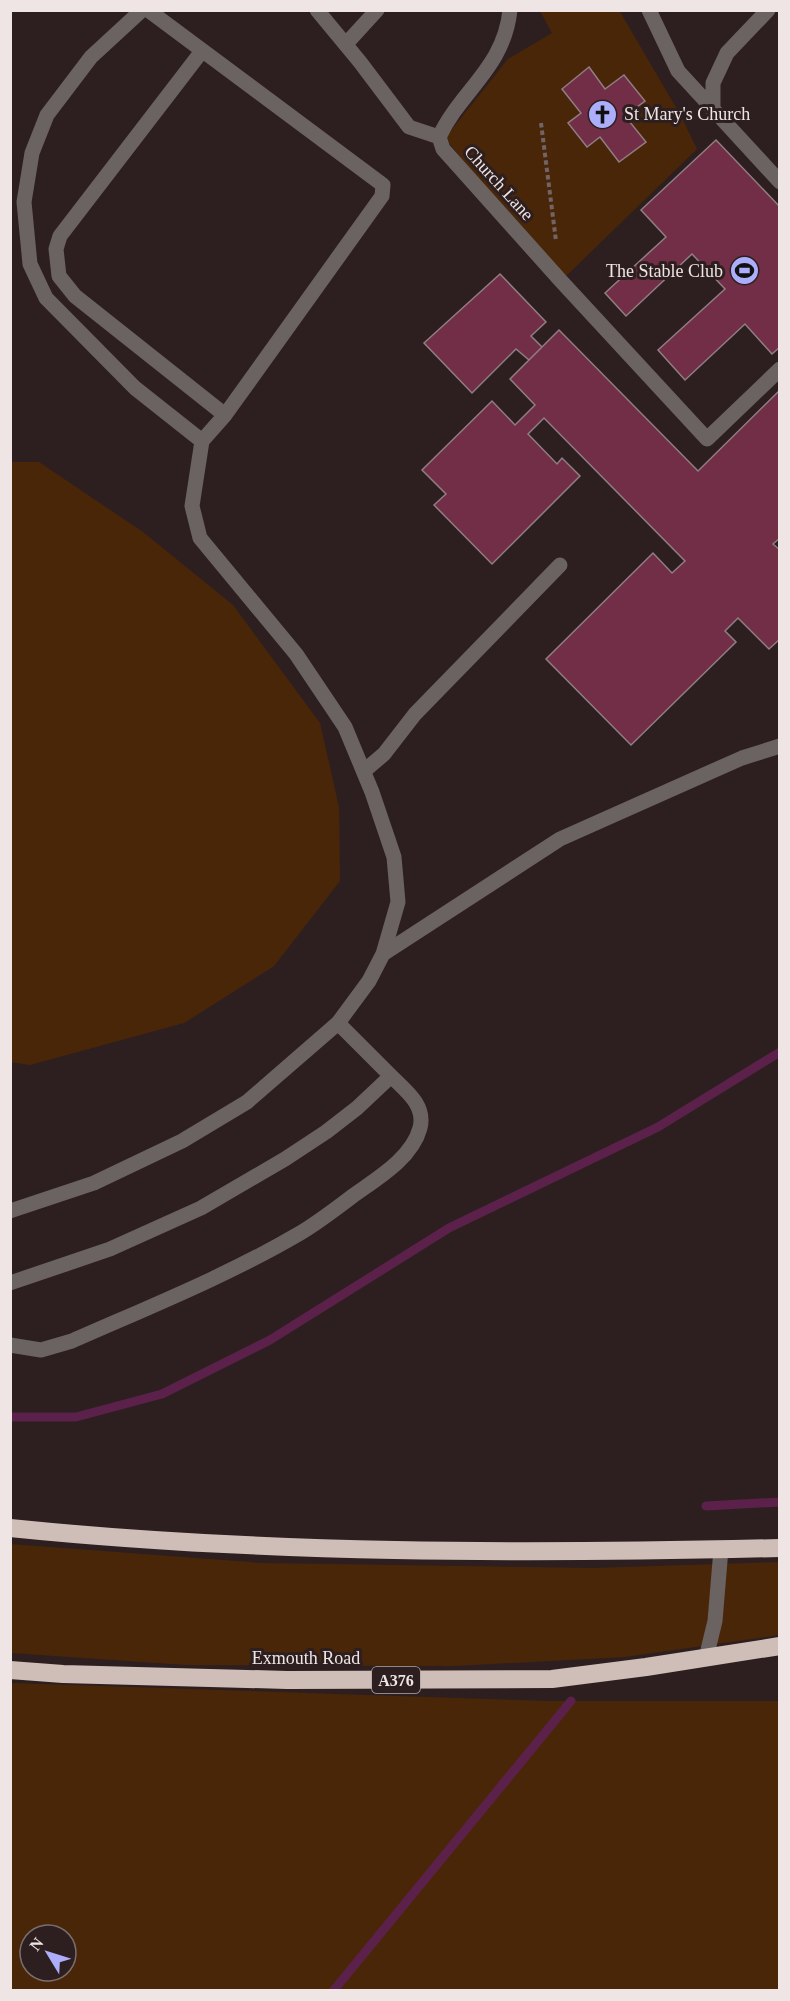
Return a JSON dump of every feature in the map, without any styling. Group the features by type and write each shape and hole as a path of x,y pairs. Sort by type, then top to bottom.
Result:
{"highway":[{"path":"10,1528 96,1537 316,1549 595,1552 780,1548"},
{"name":"Exmouth Road","path":"10,1670 63,1674 287,1680 552,1679 780,1646"}],"street":[{"path":"142,10 92,57 47,115 32,153 24,202 30,264 46,298 135,388 202,441"},
{"path":"10,1211 94,1183 182,1141 247,1102 338,1023 369,981 383,954 398,902 394,856 345,727 296,654 200,538 192,506 202,441 225,415 382,196 383,185 148,10"},
{"path":"317,10 409,127 439,137 448,118 480,81 496,56 508,28 510,10"},
{"path":"346,44 376,10"},
{"path":"649,10 678,71 780,182"},
{"path":"714,110 713,83 727,53 768,10"},
{"path":"202,51 60,236 57,249 59,276 75,296 225,415"},
{"name":"Church Lane","path":"439,137 443,149 707,439 780,369"},
{"path":"363,771 384,754 415,714 560,566"},
{"path":"383,954 560,839 742,758 780,746"},
{"path":"10,1345 41,1350 72,1341 235,1268 304,1231 385,1174 413,1145 421,1127 420,1110 412,1097 338,1023"},
{"path":"10,1283 110,1249 201,1208 285,1160 326,1132 357,1108 391,1076"},
{"path":"706,1658 715,1621 721,1549"}],"path":[{"path":"541,123 561,281"}],"shaded area":[{"path":"619,10 681,116 697,149 561,281 445,138 508,59 552,33 540,11"},
{"path":"10,462 39,462 143,532 233,605 320,723 339,807 340,881 274,966 184,1023 30,1065 10,1062"},
{"path":"10,1544 262,1563 594,1568 779,1562 779,1635 625,1657 454,1666 186,1665 11,1653"},
{"path":"11,1683 546,1701 779,1701 779,1990 11,1990"}],"building":[{"name":"St Mary's Church","path":"589,67 605,89 624,75 645,101 625,116 646,142 619,162 600,137 587,147 568,123 581,113 562,89"},
{"name":"The Stable Club","path":"716,140 780,207 780,347 772,354 745,324 685,380 658,350 725,289 692,254 626,316 605,293 666,237 641,210"},
{"path":"500,274 546,322 531,336 542,347 529,360 516,349 472,393 424,343"},
{"path":"559,330 698,471 780,390 780,538 773,544 780,550 780,639 769,649 738,618 725,631 736,642 631,745 546,659 653,553 672,573 685,561 544,418 528,434 557,464 562,458 580,476 492,564 434,505 446,494 422,470 492,401 515,425 535,405 510,379"}],"waterway":[{"path":"10,1417 76,1417 162,1394 270,1340 449,1228 658,1127 780,1052"},
{"path":"706,1506 780,1502"},
{"path":"334,1990 571,1701"}],"place":[{"name":"St Mary's Church","path":"603,114"},
{"name":"The Stable Club","path":"744,271"}]}
